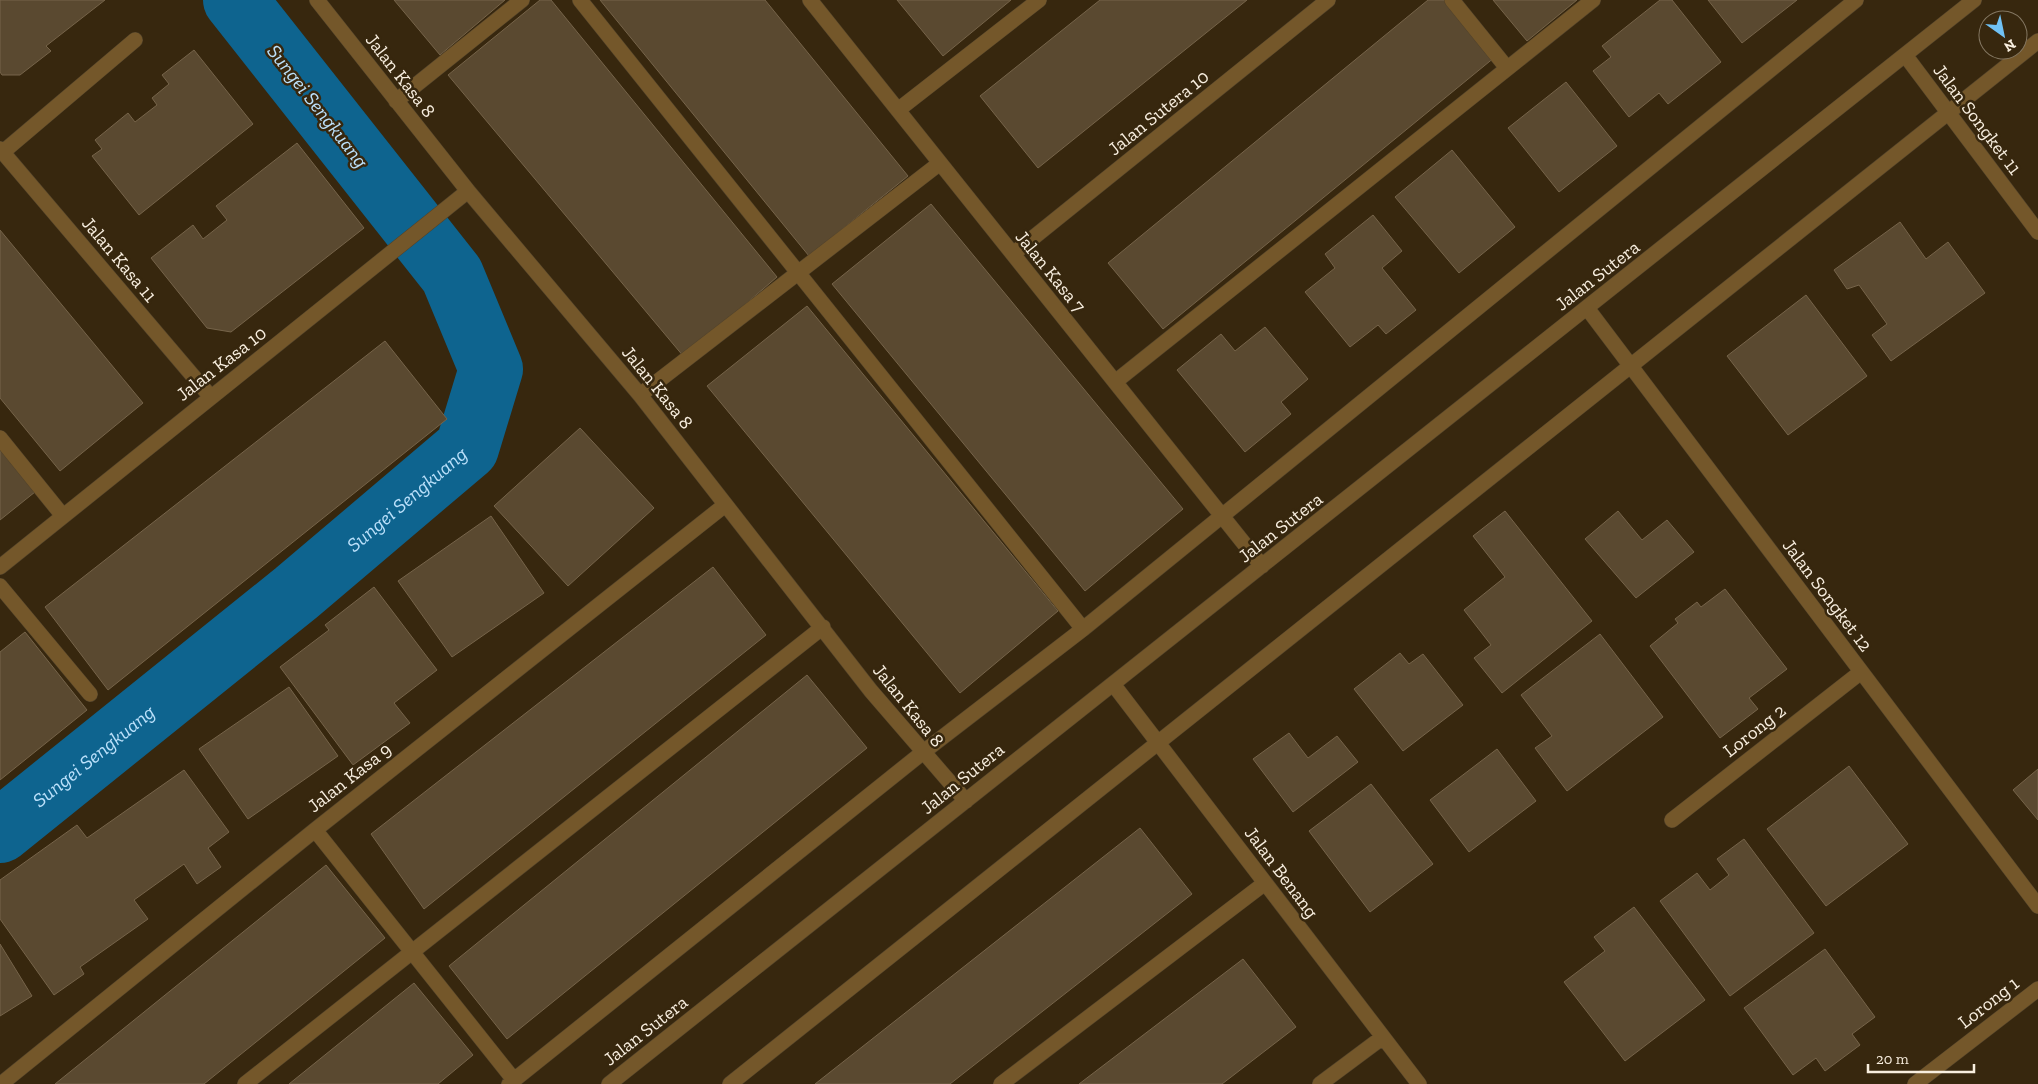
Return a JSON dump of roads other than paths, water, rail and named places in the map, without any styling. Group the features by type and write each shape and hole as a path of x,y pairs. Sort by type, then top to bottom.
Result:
{"street":[{"name":"Jalan Kasa 8","path":"317,0 468,191 640,396 823,627 871,691 922,753 966,801"},
{"path":"396,101 522,0"},
{"path":"580,0 1084,629"},
{"name":"Jalan Kasa 7","path":"810,0 1262,566"},
{"path":"898,110 1039,0"},
{"name":"Jalan Sutera 10","path":"1013,254 1328,0"},
{"path":"1452,0 1507,68"},
{"path":"1115,382 1593,0"},
{"path":"314,830 511,1082 922,753 1084,629 1856,0"},
{"name":"Jalan Sutera","path":"610,1084 1974,0"},
{"path":"2,151 134,40"},
{"path":"730,1084 1947,111 2038,41"},
{"name":"Jalan Songket 11","path":"1905,55 2038,232"},
{"name":"Jalan Kasa 11","path":"2,151 210,396"},
{"path":"640,396 940,163"},
{"name":"Jalan Kasa 10","path":"0,567 210,396 468,191"},
{"name":"Jalan Songket 12","path":"1586,308 2038,906"},
{"path":"0,438 63,516"},
{"name":"Jalan Kasa 9","path":"1,1084 314,830 725,505"},
{"path":"0,586 90,694"},
{"path":"245,1084 823,627"},
{"name":"Lorong 2","path":"1672,820 1861,672"},
{"name":"Jalan Benang","path":"1113,684 1419,1084"},
{"path":"1001,1084 1265,882"},
{"name":"Lorong 1","path":"1915,1084 2038,989"},
{"path":"1320,1084 1383,1037"}],"waterway":[{"name":"Sungei Sengkuang","path":"0,831 296,593 467,448 491,369 452,275 235,0"}]}
